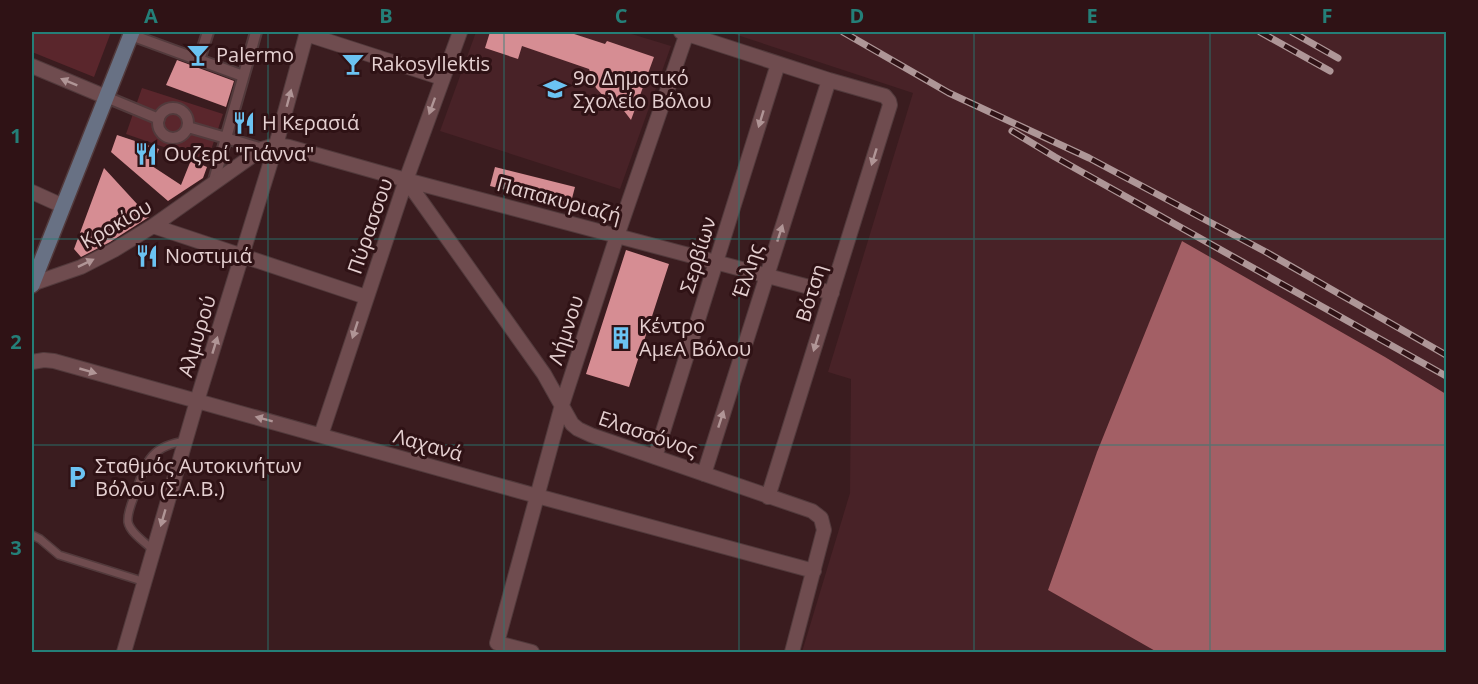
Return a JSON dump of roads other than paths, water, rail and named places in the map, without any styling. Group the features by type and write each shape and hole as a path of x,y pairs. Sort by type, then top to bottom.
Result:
{"main road":[{"path":"32,285 132,33"}],"street":[{"path":"200,60 208,32"},
{"path":"213,184 256,32"},
{"name":"Πύρασσου","path":"321,435 406,180 460,32"},
{"path":"684,32 829,80"},
{"name":"Λήμνου","path":"532,652 497,643 562,405 684,32"},
{"path":"132,33 243,76"},
{"path":"307,33 442,78"},
{"name":"Αλμυρού","path":"124,652 197,401 276,146 307,33"},
{"name":"Σερβίων","path":"655,458 778,64"},
{"path":"32,66 159,119"},
{"name":"Βότση","path":"768,497 890,105 885,96 829,80"},
{"name":"Έλλης","path":"704,474 829,80"},
{"path":"178,108 187,115 188,127 181,136 169,137 160,130 159,119 166,110 178,108"},
{"path":"188,127 262,149"},
{"name":"Παπακυριαζή","path":"276,146 288,147 832,293"},
{"name":"Κροκίου","path":"32,285 81,267 114,250 153,226 262,149 276,146"},
{"name":"Ελασσόνος","path":"406,180 544,374 572,424 578,429 655,458 812,511 821,518 825,530 814,571"},
{"path":"32,192 63,206"},
{"path":"153,226 366,297"},
{"name":"Λαχανά","path":"32,362 54,361 814,571"},
{"path":"792,652 814,571"}],"lane":[{"path":"154,550 133,531 128,522 129,510 146,463 153,454 173,442 186,441"},
{"path":"32,535 59,555 145,582"}],"railway":[{"path":"843,32 949,93 1089,158 1266,252 1446,355"},
{"path":"1260,32 1330,71"},
{"path":"1292,32 1338,58"},
{"path":"1012,131 1446,376"}],"place":[{"name":"Palermo","path":"198,55"},
{"name":"Rakosyllektis","path":"353,64"},
{"name":"9ο Δημοτικό Σχολείο Βόλου","path":"555,89"},
{"name":"Η Κερασιά","path":"244,123"},
{"name":"Ουζερί \"Γιάννα\"","path":"146,154"},
{"name":"Νοστιμιά","path":"147,256"},
{"name":"Κέντρο ΑμεΑ Βόλου","path":"621,338"},
{"name":"Σταθμός Αυτοκινήτων Βόλου (Σ.Α.Β.)","path":"77,477"}]}
